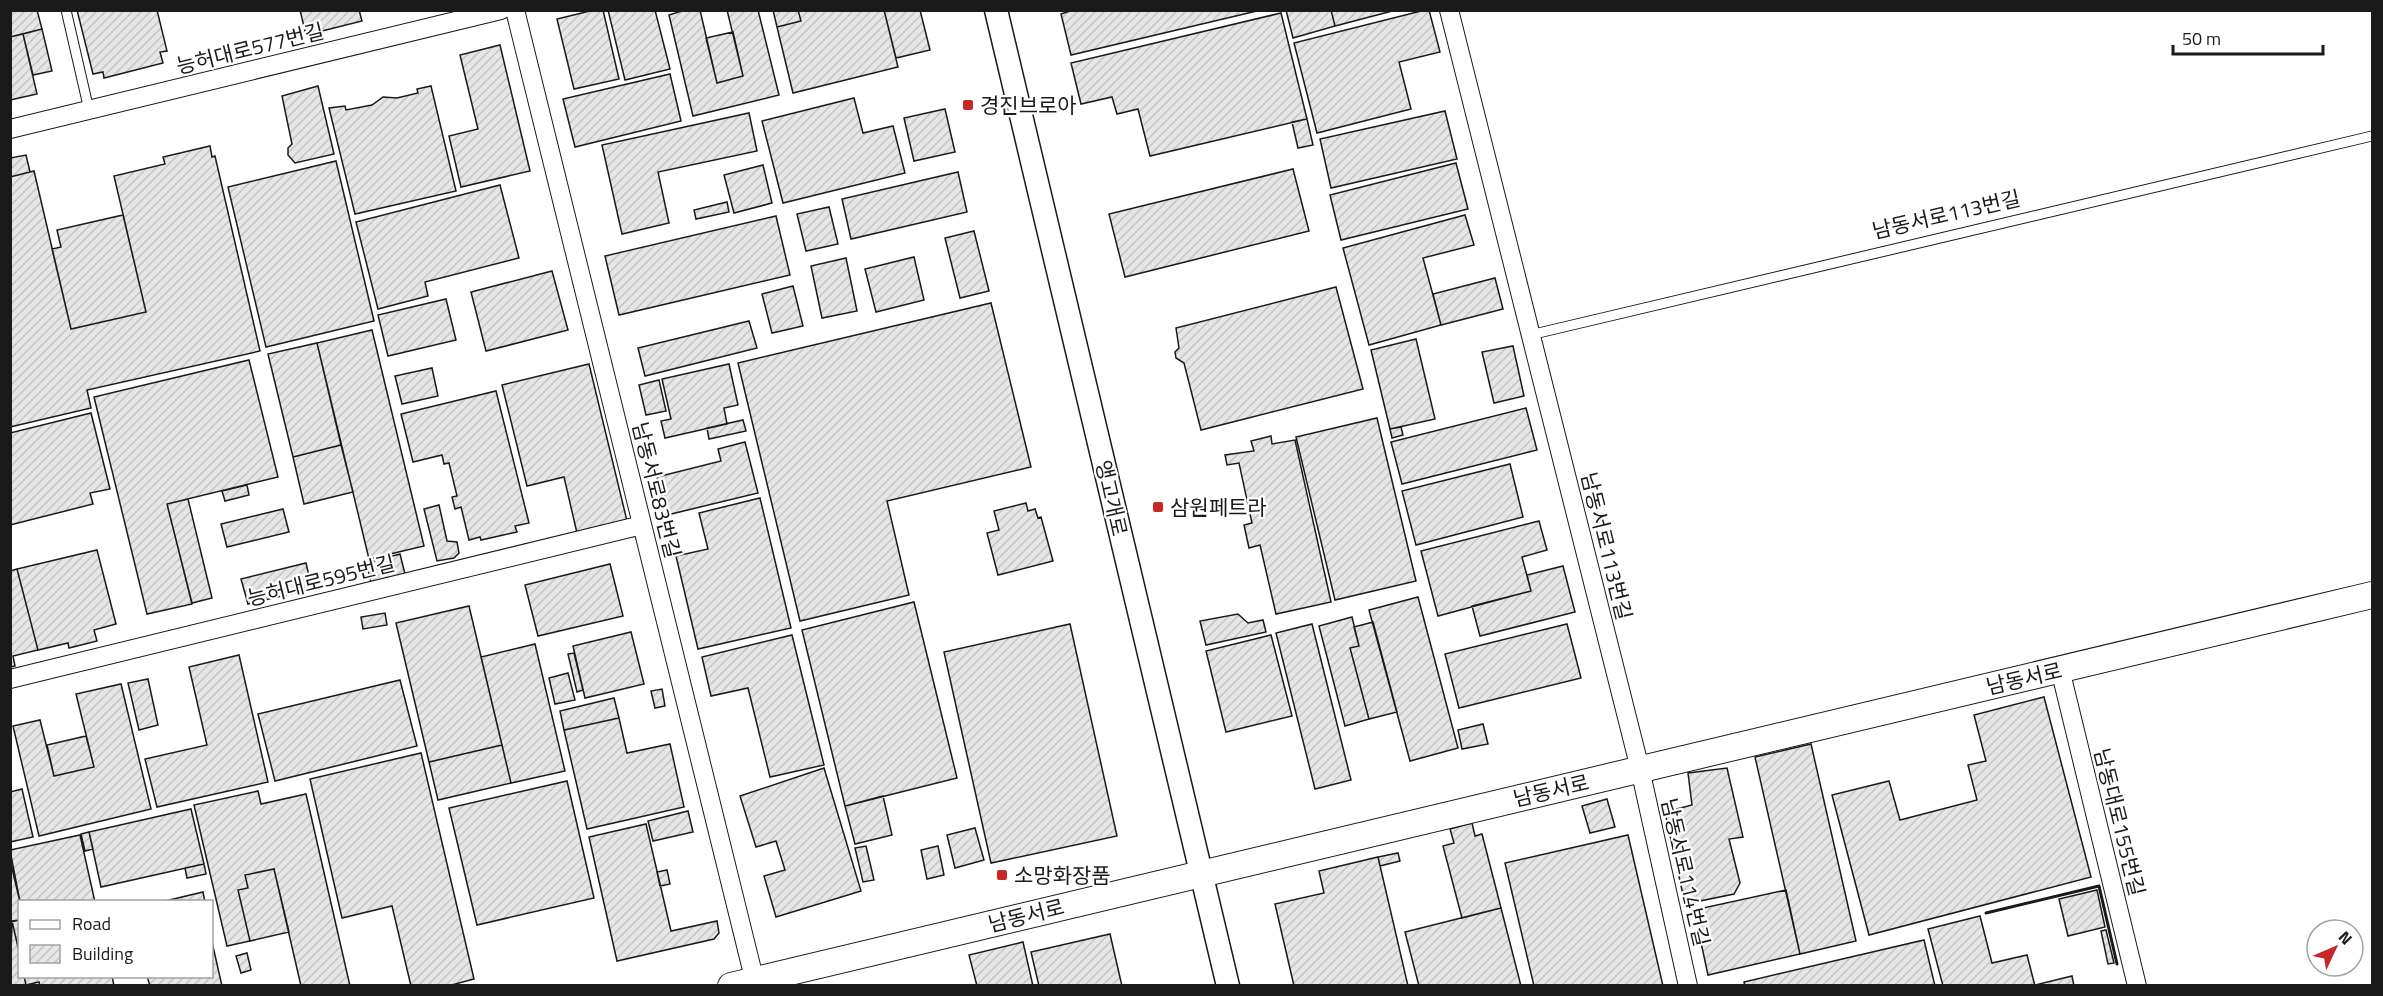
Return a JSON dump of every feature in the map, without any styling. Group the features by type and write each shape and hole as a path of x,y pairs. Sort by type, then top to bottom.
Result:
{"main road":[{"name":"남동서로","path":"747,984 1201,873 2373,595"}],"street":[{"name":"능허대로577번길","path":"10,129 501,10"},
{"name":"남동서로83번길","path":"515,10 642,525 747,984"},
{"name":"앵고개로","path":"996,10 1228,986"},
{"name":"남동서로113번길","path":"1449,10 1640,769"},
{"name":"능허대로595번길","path":"10,679 642,525"},
{"name":"남동대로155번길","path":"2060,669 2137,986"},
{"name":"남동서로114번길","path":"1640,769 1688,986"}],"lane":[{"path":"66,10 89,110"},
{"name":"남동서로113번길","path":"1530,335 2373,136"}],"building":[{"path":"10,10 37,10 42,29 10,37"},
{"path":"77,10 157,10 167,51 160,52 163,63 104,78 103,72 93,74"},
{"path":"300,10 359,10 362,21 306,35"},
{"path":"603,10 619,79 574,89 557,19"},
{"path":"608,10 655,10 670,69 625,80"},
{"path":"685,10 700,10 717,83 743,76 727,10 758,10 779,95 693,116 669,15"},
{"path":"773,10 798,10 801,21 777,27"},
{"path":"798,10 884,10 898,67 793,93 777,27 801,21"},
{"path":"884,10 920,10 930,50 896,58"},
{"path":"1073,10 1261,10 1071,55 1061,14"},
{"path":"1286,10 1331,10 1335,26 1293,38"},
{"path":"1331,10 1396,10 1335,26"},
{"path":"1429,10 1440,52 1399,62 1411,109 1317,133 1294,43"},
{"path":"1281,13 1307,119 1150,156 1138,109 1117,114 1112,97 1081,104 1071,63"},
{"path":"42,29 52,71 33,75 23,34"},
{"path":"733,32 743,76 717,83 706,38"},
{"path":"23,34 37,94 10,100 10,37"},
{"path":"500,45 530,171 461,187 449,136 478,129 460,55"},
{"path":"670,74 681,121 575,147 563,99"},
{"path":"318,86 334,154 295,163 288,155 288,148 292,144 282,96"},
{"path":"431,86 456,191 355,214 329,108 345,106 346,110 372,105 383,97 397,98 418,93 417,89"},
{"path":"854,98 863,133 893,126 905,173 783,203 762,121"},
{"path":"945,109 955,152 914,161 904,118"},
{"path":"1445,111 1457,159 1331,188 1320,139"},
{"path":"749,113 757,151 658,172 669,223 622,234 602,145"},
{"path":"1307,119 1313,145 1298,148 1292,122"},
{"path":"210,146 212,157 215,156 260,351 87,390 91,408 10,427 10,177 34,171 71,329 146,312 114,176 165,164 163,157"},
{"path":"26,155 30,172 10,177 10,158"},
{"path":"336,161 374,321 266,347 228,187"},
{"path":"1456,163 1468,209 1341,240 1330,195"},
{"path":"763,165 772,203 734,213 724,175"},
{"path":"1293,169 1309,231 1125,277 1109,214"},
{"path":"958,172 967,212 851,239 842,199"},
{"path":"500,185 519,258 425,282 428,296 378,309 356,222"},
{"path":"727,202 729,212 696,219 694,210"},
{"path":"829,207 838,244 806,251 797,214"},
{"path":"123,215 146,312 71,329 52,249 61,247 57,230"},
{"path":"1465,215 1474,245 1423,258 1441,325 1369,345 1343,248"},
{"path":"776,216 790,275 619,315 605,256"},
{"path":"974,231 989,291 960,298 945,238"},
{"path":"914,257 924,300 876,312 865,269"},
{"path":"846,258 857,311 822,318 811,266"},
{"path":"552,271 568,330 486,351 471,292"},
{"path":"1495,278 1503,309 1441,325 1433,294"},
{"path":"793,286 803,326 772,333 762,294"},
{"path":"1336,287 1363,389 1201,430 1184,363 1176,358 1175,352 1179,348 1176,328"},
{"path":"446,299 456,340 388,356 378,315"},
{"path":"991,303 1031,467 887,501 909,595 800,621 738,363"},
{"path":"749,321 757,348 645,376 638,348"},
{"path":"372,330 424,546 369,559 317,343"},
{"path":"1416,339 1435,419 1390,429 1371,350"},
{"path":"317,343 341,445 293,457 268,354"},
{"path":"1513,346 1524,396 1494,403 1482,352"},
{"path":"249,360 278,477 167,504 192,604 147,614 94,397"},
{"path":"589,364 627,521 577,533 564,477 527,486 502,385"},
{"path":"729,364 738,405 724,408 727,424 665,438 661,421 671,419 662,379"},
{"path":"432,368 438,396 402,404 395,376"},
{"path":"659,380 666,411 646,415 639,385"},
{"path":"496,391 529,523 515,526 517,532 481,540 480,537 469,540 461,507 455,509 452,497 457,496 449,463 444,464 442,455 413,462 401,414"},
{"path":"1526,408 1537,450 1402,484 1391,442"},
{"path":"91,413 110,489 90,493 93,504 10,525 10,433"},
{"path":"1377,418 1416,581 1335,600 1296,437"},
{"path":"743,420 746,431 709,439 707,428"},
{"path":"1401,427 1403,435 1392,438 1390,429"},
{"path":"1271,436 1272,444 1295,440 1331,602 1276,614 1260,545 1249,548 1244,525 1252,523 1239,463 1227,465 1225,455 1254,451 1251,441"},
{"path":"745,442 758,493 667,515 657,477 721,461 718,449"},
{"path":"341,445 353,492 304,504 293,457"},
{"path":"1510,464 1523,517 1416,545 1402,491"},
{"path":"247,485 249,495 225,501 222,491"},
{"path":"760,498 791,628 698,649 676,556 708,549 699,513"},
{"path":"188,499 212,598 192,603 167,504"},
{"path":"1026,503 1028,511 1035,509 1038,518 1041,517 1053,561 998,575 987,533 999,530 994,511"},
{"path":"439,505 447,541 457,542 459,553 454,558 437,561 424,509"},
{"path":"283,509 289,532 227,547 221,524"},
{"path":"1539,521 1547,550 1522,557 1531,591 1438,616 1421,551"},
{"path":"97,550 116,624 94,630 97,641 69,648 68,643 38,650 17,569"},
{"path":"400,554 405,574 371,582 366,563"},
{"path":"306,563 312,589 248,604 241,579"},
{"path":"610,564 623,616 538,636 525,585"},
{"path":"1563,566 1575,612 1480,636 1472,606 1531,591 1527,575"},
{"path":"17,569 38,650 13,656 15,666 10,667 10,571"},
{"path":"1418,597 1458,748 1410,761 1369,610"},
{"path":"914,602 957,778 845,806 802,630"},
{"path":"469,606 502,745 429,762 396,623"},
{"path":"385,613 387,625 363,629 361,617"},
{"path":"1238,614 1248,623 1263,620 1266,632 1206,645 1200,621"},
{"path":"1352,617 1359,646 1350,648 1369,719 1345,726 1319,626"},
{"path":"1373,622 1397,712 1369,719 1350,648 1359,646 1354,627"},
{"path":"1070,624 1117,836 991,863 944,652"},
{"path":"1312,624 1351,780 1315,789 1276,633"},
{"path":"1567,624 1581,678 1459,708 1445,654"},
{"path":"631,632 644,684 585,698 573,646"},
{"path":"792,635 824,765 770,777 748,688 711,696 702,657"},
{"path":"1271,635 1292,716 1226,732 1206,651"},
{"path":"535,644 565,771 511,783 481,657"},
{"path":"574,653 583,690 577,692 568,654"},
{"path":"239,655 268,782 157,807 145,759 207,745 189,667"},
{"path":"568,673 575,700 555,704 549,678"},
{"path":"148,679 158,725 139,730 128,683"},
{"path":"400,680 417,746 275,781 258,714"},
{"path":"121,684 151,809 39,836 13,726 40,720 54,776 94,767 76,694"},
{"path":"662,689 665,706 655,708 651,691"},
{"path":"2044,697 2091,877 1869,935 1832,795 1889,781 1900,820 1977,800 1968,765 1986,761 1974,715"},
{"path":"614,698 619,718 564,730 560,711"},
{"path":"619,718 627,753 670,744 684,807 587,829 564,730"},
{"path":"1483,724 1488,744 1462,749 1458,730"},
{"path":"86,736 94,767 54,776 47,745"},
{"path":"1811,744 1856,941 1800,954 1755,757"},
{"path":"502,745 511,783 438,800 429,762"},
{"path":"421,753 474,979 448,986 411,986 392,906 342,918 310,779"},
{"path":"824,768 861,891 776,917 764,876 785,870 776,841 756,847 740,796"},
{"path":"1727,768 1743,837 1729,839 1740,883 1734,894 1685,904 1665,812 1692,805 1688,773"},
{"path":"567,781 594,898 477,925 449,808"},
{"path":"22,789 33,837 10,842 10,792"},
{"path":"258,791 261,804 306,794 350,986 301,986 274,869 245,875 248,888 238,890 250,941 227,946 194,805"},
{"path":"883,796 892,835 855,844 845,806"},
{"path":"1607,799 1615,827 1590,833 1582,806"},
{"path":"191,809 204,864 101,887 89,832"},
{"path":"688,811 693,832 653,841 648,821"},
{"path":"1472,823 1475,836 1482,834 1501,908 1462,918 1443,846 1454,843 1450,829"},
{"path":"646,824 671,931 717,921 719,933 714,939 617,961 589,837"},
{"path":"975,828 984,860 955,868 947,835"},
{"path":"89,832 93,849 85,851 81,834"},
{"path":"80,835 95,900 20,900 10,850"},
{"path":"1628,835 1663,986 1534,986 1505,863"},
{"path":"866,846 874,880 863,882 855,848"},
{"path":"938,846 944,875 927,879 921,850"},
{"path":"1398,853 1400,861 1380,866 1378,857"},
{"path":"1378,857 1408,986 1294,986 1275,904 1324,893 1319,871"},
{"path":"10,860 20,900 18,920 10,922"},
{"path":"204,864 206,874 187,878 185,868"},
{"path":"274,869 289,932 250,941 238,890 248,888 245,875"},
{"path":"667,870 670,884 660,886 657,872"},
{"path":"1786,890 1800,954 1708,975 1694,910"},
{"path":"2097,890 2105,927 2068,936 2059,899"},
{"path":"203,892 205,900 169,900"},
{"path":"1501,908 1521,986 1419,986 1405,932"},
{"path":"1980,916 1992,963 2027,955 2035,986 1943,986 1928,929"},
{"path":"18,920 18,947 12,921"},
{"path":"12,921 18,947 18,978 24,978 26,985 10,986"},
{"path":"2106,930 2114,963 2108,964 2101,931"},
{"path":"1110,934 1122,986 1039,986 1031,952"},
{"path":"1924,940 1935,986 1745,986 1744,982"},
{"path":"1023,942 1033,986 977,986 969,955"},
{"path":"213,946 222,986 150,986 148,978 213,978"},
{"path":"247,953 251,970 241,973 236,956"},
{"path":"2072,976 2074,986 2035,986 2035,985"},
{"path":"24,978 112,978 114,986 40,986 39,982 26,985"}],"wall":[{"path":"1986,913 2099,886 2117,964"}],"place":[{"name":"경진브로아","path":"968,105"},
{"name":"삼원페트라","path":"1158,507"},
{"name":"소망화장품","path":"1002,875"}]}
